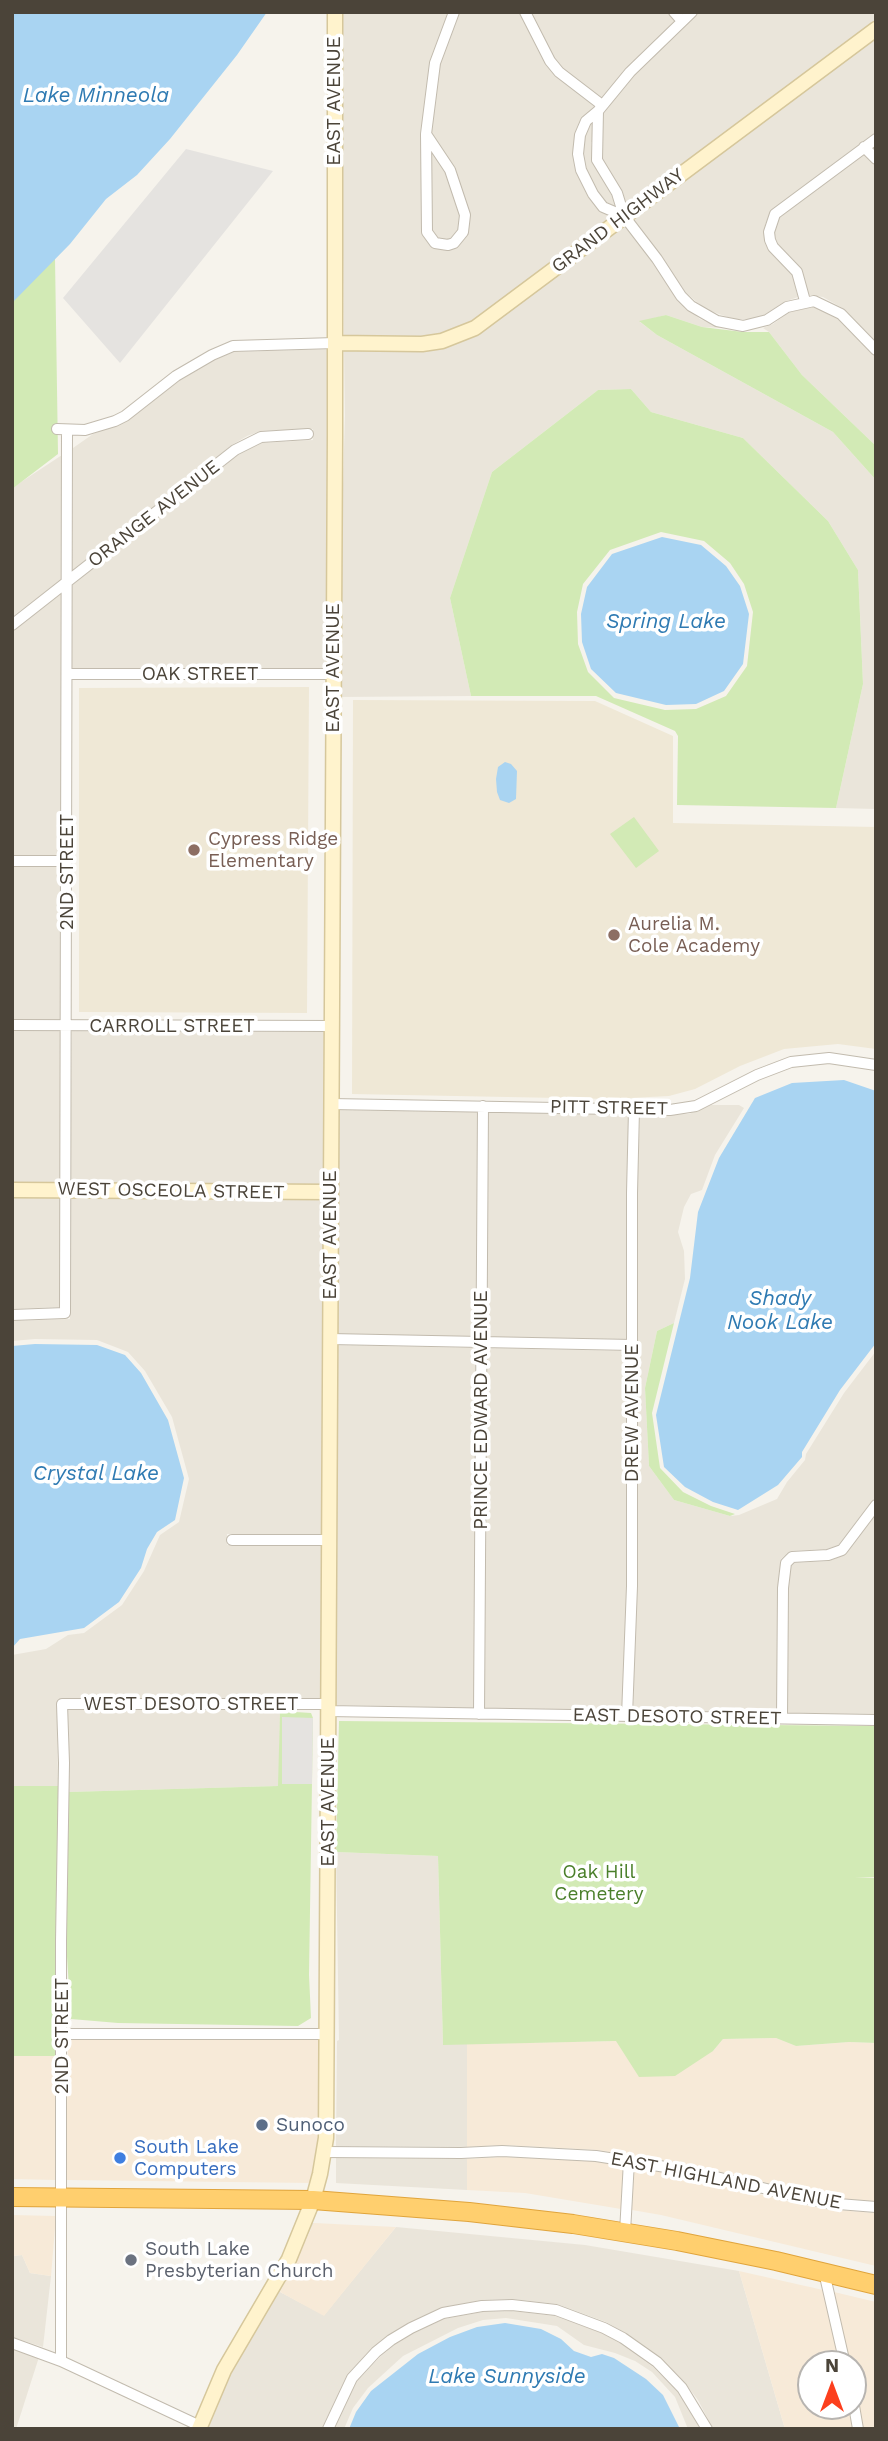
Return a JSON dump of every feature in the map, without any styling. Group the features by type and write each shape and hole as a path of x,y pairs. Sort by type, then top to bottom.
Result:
{"highway":[{"path":"12,2197 313,2200 469,2212 625,2232 727,2250 876,2285"}],"street":[{"name":"EAST AVENUE","path":"200,2427 224,2370 289,2259 313,2200 324,2152 328,2094 335,12"},
{"path":"426,134 450,170 465,215 463,232 454,243 448,245 435,243 427,232 426,134 435,63 454,12"},
{"path":"525,12 550,61 600,108"},
{"path":"674,12 682,21"},
{"path":"624,216 603,207 593,194 581,170 578,154 580,135 586,121 630,72 692,12"},
{"name":"GRAND HIGHWAY","path":"335,343 422,344 463,334 475,328 876,29"},
{"path":"600,108 597,160 617,193 624,216 691,306 710,318 732,325 755,324 805,301 821,303 841,314 876,349"},
{"path":"805,301 797,272 773,247 770,240 775,214 876,139"},
{"path":"864,147 876,159"},
{"name":"2ND STREET","path":"12,1315 65,1313 67,582 62,429 85,430 115,421 176,376 233,346 335,343"},
{"name":"ORANGE AVENUE","path":"12,625 235,450 261,437 308,435"},
{"name":"OAK STREET","path":"67,674 333,674"},
{"path":"12,861 67,861"},
{"name":"CARROLL STREET","path":"12,1025 331,1026"},
{"name":"PITT STREET","path":"331,1104 670,1110 696,1105 757,1074 791,1062 829,1058 876,1065"},
{"name":"PRINCE EDWARD AVENUE","path":"479,1714 483,1106"},
{"name":"DREW AVENUE","path":"628,1716 632,1586 634,1110"},
{"name":"WEST OSCEOLA STREET","path":"12,1189 330,1192"},
{"path":"330,1339 633,1345"},
{"path":"782,1718 783,1588 786,1563 792,1557 828,1555 842,1550 876,1505"},
{"path":"232,1540 329,1540"},
{"name":"WEST DESOTO STREET","path":"62,1712 62,1704 73,1703 328,1708"},
{"name":"EAST DESOTO STREET","path":"328,1708 479,1714 876,1720"},
{"name":"2ND STREET","path":"61,2361 62,1712"},
{"path":"63,2034 327,2034"},
{"name":"EAST HIGHLAND AVENUE","path":"324,2152 535,2152 596,2155 691,2171 826,2203 876,2207"},
{"path":"625,2232 629,2161"},
{"path":"824,2272 842,2350"},
{"path":"328,2429 352,2378 391,2340 443,2314 472,2308 512,2305 556,2310 623,2338 657,2362 682,2388 694,2403 707,2429"},
{"path":"12,2343 61,2361 200,2427"}],"shaded area":[{"path":"340,12 876,12 876,22 626,207 621,190 602,158 601,141 591,142 592,160 615,206 606,202 585,168 583,147 573,149 576,173 588,197 599,211 612,217 472,323 441,335 422,338 344,337"},
{"path":"876,36 876,132 772,210 766,222 765,243 792,275 798,297 784,302 765,315 750,319 733,319 705,309 685,292 631,217"},
{"path":"186,149 273,171 120,363 63,298"},
{"path":"864,154 876,167 876,342 844,309 823,297 809,295 800,267 777,243 774,232 779,218"},
{"path":"623,223 678,301 700,319 721,328 702,327 666,315 640,322 657,335 833,432 876,480 876,809 836,808 863,684 858,570 828,521 743,438 651,412 631,389 598,390 492,472 450,598 471,696 339,697 344,349 444,346"},
{"path":"813,307 838,318 876,358 876,446 802,375 763,328 789,312"},
{"path":"330,349 328,668 72,668 72,585 238,455 262,443 313,440 313,429 261,431 247,436 72,571 73,448 93,434 127,421 179,381 214,360 234,352"},
{"path":"62,455 62,579 12,617 12,488"},
{"path":"62,593 61,855 12,855 12,632"},
{"name":"Cypress Ridge Elementary","path":"309,687 307,1013 79,1012 79,688"},
{"name":"Aurelia M. Cole Academy","path":"353,700 595,701 673,736 673,823 876,827 876,1049 838,1044 784,1049 740,1066 695,1089 669,1096 611,1099 352,1094"},
{"path":"12,866 61,867 62,1020 12,1020"},
{"path":"12,1031 61,1031 60,1184 12,1184"},
{"path":"72,1031 326,1032 325,1187 70,1184"},
{"path":"711,1105 739,1105 744,1108 715,1155 702,1190 691,1194 684,1207 678,1232 684,1251 685,1279 674,1323 657,1331 645,1388 649,1466 674,1500 730,1516 739,1515 777,1499 805,1460 806,1454 844,1393 876,1351 876,1496 839,1545 827,1549 790,1551 781,1559 778,1588 777,1712 633,1711 637,1586 637,1194 640,1115 689,1114"},
{"path":"336,1110 478,1112 476,1337 335,1334"},
{"path":"488,1112 629,1115 627,1339 486,1337"},
{"path":"12,1195 60,1195 60,1307 12,1309"},
{"path":"70,1195 325,1198 324,1535 227,1534 227,1545 324,1546 323,1698 62,1698 57,1704 58,1786 12,1786 12,1655 46,1649 68,1635 84,1633 122,1605 144,1571 160,1535 179,1522 189,1479 172,1417 145,1371 128,1352 97,1340 12,1341 12,1321 70,1319"},
{"path":"335,1345 476,1348 474,1708 333,1705"},
{"path":"486,1348 628,1351 627,1586 623,1710 484,1708"},
{"path":"876,1514 876,1714 787,1713 790,1565 829,1561 845,1554"},
{"path":"67,1709 280,1711 279,1786 69,1792"},
{"path":"282,1717 313,1718 312,1784 282,1784"},
{"path":"336,1852 438,1856 443,2044 467,2044 467,2147 336,2146 339,2040"},
{"path":"776,2038 796,2046 876,2043 876,2202 827,2197 692,2165 597,2150 503,2145 467,2147 467,2044 616,2041 713,2051 723,2039"},
{"path":"68,2039 322,2040 321,2138 312,2183 66,2180"},
{"path":"12,2056 57,2056 56,2180 12,2179"},
{"path":"503,2157 596,2161 624,2166 621,2209 525,2193 467,2190 467,2159"},
{"path":"336,2158 467,2159 467,2190 336,2183"},
{"path":"634,2168 690,2176 825,2209 876,2213 876,2266 632,2210"},
{"path":"12,2215 56,2216 51,2276 30,2273 22,2255 12,2256"},
{"path":"309,2222 314,2223 280,2292 324,2315 396,2227 585,2245 739,2271 785,2429 713,2429 698,2400 685,2383 660,2358 625,2333 606,2322 557,2304 512,2299 482,2300 442,2308 388,2336 348,2375 322,2429 205,2429 229,2373"},
{"path":"314,2223 396,2227 324,2316 280,2292"},
{"path":"22,2255 30,2273 51,2276 43,2347 12,2337 12,2256"},
{"path":"739,2271 823,2290 837,2350 797,2350 797,2420 851,2420 853,2429 785,2429"},
{"path":"834,2292 876,2302 876,2429 863,2429 861,2420 867,2420 867,2350 847,2350"},
{"path":"512,2311 555,2316 602,2333 620,2343 653,2367 678,2392 701,2429 688,2429 675,2397 652,2372 635,2361 584,2345 557,2326 506,2318 483,2320 458,2328 403,2356 368,2388 353,2408 344,2429 333,2429 356,2382 394,2345 444,2319 482,2312"},
{"path":"12,2349 39,2357 16,2429 12,2429"}],"green space":[{"path":"55,258 58,454 12,489 12,294"},
{"path":"666,315 702,327 769,332 802,375 876,446 876,480 833,432 657,335 639,321"},
{"path":"631,389 651,412 743,438 828,521 858,570 863,684 836,808 677,805 678,736 675,731 596,696 471,696 450,598 492,472 598,390","holes":["661,532 704,541 730,563 744,584 753,612 747,666 726,696 696,709 665,710 614,698 588,672 578,644 577,612 583,584 610,550"]},
{"path":"634,817 659,851 636,868 610,834"},
{"path":"674,1323 652,1413 660,1468 683,1492 735,1514 730,1516 674,1500 649,1466 645,1388 657,1331"},
{"path":"280,1711 311,1713 313,1718 309,1975 311,2018 298,2026 118,2023 71,2019 66,1941 69,1792 278,1786"},
{"name":"Oak Hill Cemetery","path":"339,1721 876,1726 876,1877 855,1878 876,1878 876,2043 796,2046 776,2038 723,2039 713,2051 675,2076 639,2077 616,2041 443,2045 438,1856 336,1852"},
{"path":"12,1786 58,1786 57,2056 12,2056"}],"water":[{"name":"Lake Minneola","path":"12,12 267,12 237,55 170,139 137,175 106,199 70,244 12,303"},
{"name":"Spring Lake","path":"662,537 701,545 726,566 740,586 749,614 743,664 724,691 696,704 666,705 616,693 591,669 582,642 581,614 587,587 612,554"},
{"path":"505,762 517,771 516,799 509,803 500,800 497,792 498,767"},
{"name":"Shady Nook Lake","path":"844,1080 876,1091 876,1343 840,1390 802,1452 802,1457 778,1485 738,1510 713,1502 685,1487 664,1467 656,1415 690,1278 698,1212 719,1158 755,1098 792,1083"},
{"name":"Crystal Lake","path":"97,1345 125,1355 141,1373 168,1420 184,1478 175,1520 157,1532 147,1549 141,1568 119,1602 84,1628 20,1639 12,1648 12,1346"},
{"name":"Lake Sunnyside","path":"505,2323 541,2329 561,2339 574,2351 591,2357 602,2354 614,2358 646,2379 663,2395 680,2429 349,2429 356,2412 371,2391 418,2354 450,2337 477,2327"}],"place":[{"name":"Cypress Ridge Elementary","path":"194,850"},
{"name":"Aurelia M. Cole Academy","path":"614,935"},
{"name":"Sunoco","path":"262,2125"},
{"name":"South Lake Computers","path":"120,2158"},
{"name":"South Lake Presbyterian Church","path":"131,2260"}]}
